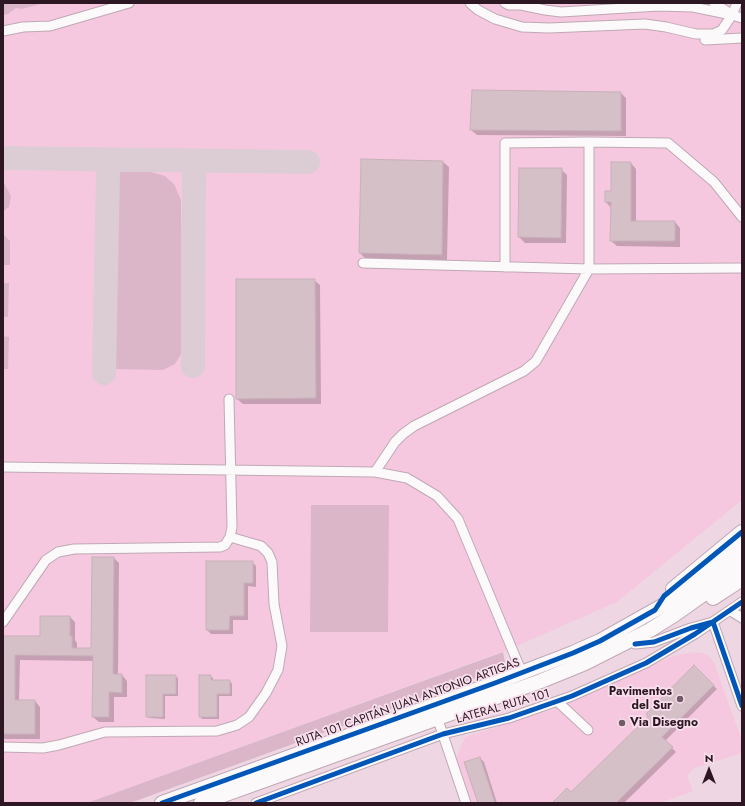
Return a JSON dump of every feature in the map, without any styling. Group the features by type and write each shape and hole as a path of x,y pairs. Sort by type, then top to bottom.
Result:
{"highway":[{"path":"655,610 664,596 742,532"},
{"name":"RUTA 101 CAPITÁN JUAN ANTONIO ARTIGAS","path":"162,803 522,673 573,653 600,641 655,610 702,580 742,548"},
{"name":"RUTA 101 CAPITÁN JUAN ANTONIO ARTIGAS","path":"201,803 541,681 585,663 650,630 674,615 729,576 742,564"},
{"path":"616,648 636,644 677,622 742,579"}],"street":[{"path":"3,31 23,27 50,26 129,3"},
{"path":"470,3 478,10 494,19 522,27 549,28 645,24 696,34 713,34 722,30 732,15 737,3"},
{"path":"505,3 509,5 520,4 561,12 652,6 693,8 742,18"},
{"path":"714,3 732,15"},
{"path":"696,34 700,38 706,40 742,38"},
{"path":"375,472 395,442 414,426 524,371 536,361 589,269 589,142"},
{"path":"505,267 505,143 668,143 714,182 742,217"},
{"path":"363,263 589,269 742,268"},
{"path":"3,622 46,560 58,552 74,549 220,547 225,545 230,537 232,527 229,399"},
{"path":"3,467 375,472 407,478 437,496 458,519 522,673"},
{"path":"3,747 43,748 105,732 217,731 237,725 249,717 266,692 278,670 282,646 274,604 272,562 268,553 261,546 230,537"},
{"name":"LATERAL RUTA 101","path":"256,803 443,734 509,718 558,702 646,663 713,622 742,602"},
{"path":"730,611 742,618"},
{"path":"636,644 654,642 713,622 742,706"},
{"path":"558,702 588,730"},
{"path":"437,718 466,803"}],"shaded area":[{"path":"3,3 742,3 742,500 617,602 512,648 87,803 3,803"},
{"path":"3,3 44,3 22,9 16,8 8,14 3,15"},
{"path":"116,172 151,172 165,176 174,184 181,200 182,351 175,364 163,370 113,369"},
{"path":"3,181 11,196 9,207 3,211"},
{"path":"3,234 10,241 10,265 3,265"},
{"path":"3,283 9,283 8,317 3,317"},
{"path":"3,336 9,337 8,369 3,369"},
{"path":"311,505 389,505 388,632 310,632"},
{"path":"503,652 505,662 503,668 130,803 87,803"},
{"name":"Via Disegno","path":"694,652 709,656 714,662 742,741 742,753 694,768 687,776 693,791 660,803 472,803 456,758 465,737 554,709 646,667 677,655"}],"building":[{"path":"472,90 621,92 621,131 470,130"},
{"path":"361,159 443,161 442,255 359,253"},
{"path":"611,162 631,162 631,221 675,221 675,241 610,241 611,202 605,202 605,191 611,191"},
{"path":"519,168 562,168 561,238 518,237"},
{"path":"236,279 315,279 316,398 236,399"},
{"path":"92,557 114,557 113,674 122,674 122,693 109,692 109,717 92,717 93,656 15,655 15,700 35,700 35,734 3,734 3,636 40,636 40,616 70,616 70,636 72,636 72,648 91,648"},
{"path":"206,561 253,561 253,583 244,583 244,616 230,616 229,630 206,630"},
{"path":"694,665 714,685 662,737 673,747 616,803 552,803 567,788 571,792 648,717 646,714"},
{"path":"146,675 176,675 176,694 163,694 163,717 146,717"},
{"path":"199,675 211,675 211,680 230,680 230,694 217,694 217,717 199,717"},
{"path":"480,757 495,803 478,803 464,762"}],"taxiway":[{"path":"3,158 308,162"},
{"path":"94,159 103,162 107,166 108,170 104,373"},
{"path":"182,160 189,162 194,170 193,366"}],"cycle path":[{"path":"162,803 495,683 600,641 655,610 664,596 742,532"},
{"path":"256,803 443,734 509,718 572,696 646,663 695,634 742,602"},
{"path":"635,644 654,642 691,628 713,622 742,706"}],"place":[{"name":"Pavimentos del Sur","path":"680,699"},
{"name":"Via Disegno","path":"622,723"}]}
